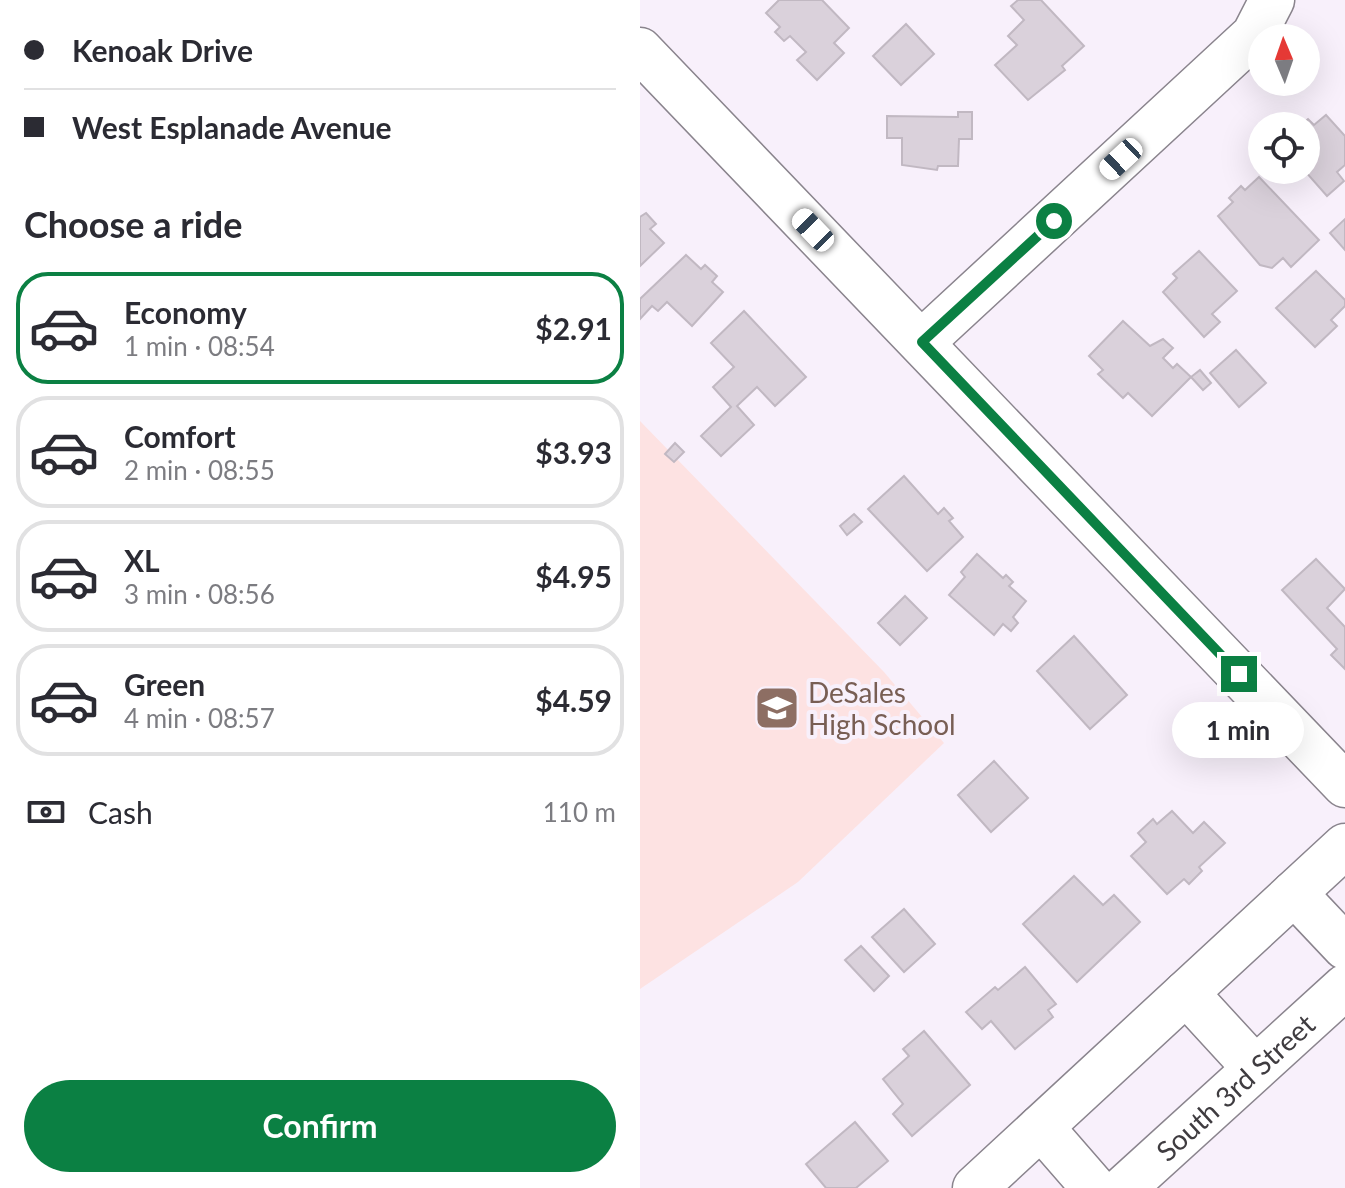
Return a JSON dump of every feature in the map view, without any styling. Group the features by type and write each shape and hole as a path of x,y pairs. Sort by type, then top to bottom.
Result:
{"street":[{"path":"922,342 1254,35 1272,0"},
{"path":"640,50 1345,785"},
{"path":"975,1188 1345,846"},
{"path":"1294,893 1345,947"},
{"name":"South 3rd Street","path":"1124,1188 1345,987"},
{"path":"1186,993 1255,1068"},
{"path":"1041,1127 1094,1188"}],"shaded area":[{"name":"DeSales High School","path":"640,421 884,672 944,743 798,882 640,989"}],"building":[{"path":"779,0 822,0 849,28 834,43 844,53 817,80 797,60 806,52 790,36 784,41 775,32 780,27 766,13"},
{"path":"1018,0 1041,0 1084,46 1062,66 1065,70 1028,100 995,65 1017,45 1008,36 1024,20 1011,6"},
{"path":"906,24 934,54 901,85 873,56"},
{"path":"958,112 972,112 972,139 959,139 958,166 938,166 937,170 902,165 902,138 887,138 887,116 958,117"},
{"path":"1326,115 1345,136 1345,165 1337,172 1344,181 1327,196 1316,184 1320,184 1320,120"},
{"path":"1251,184 1266,184 1319,240 1291,267 1283,258 1272,268 1260,265 1218,216 1233,202 1229,198 1241,186 1245,190"},
{"path":"646,213 656,224 650,229 664,243 640,266 640,217"},
{"path":"1345,219 1345,250 1330,233"},
{"path":"1199,251 1237,291 1212,314 1220,322 1204,337 1163,292 1177,278 1173,274"},
{"path":"686,255 701,269 705,265 717,276 712,282 723,292 692,326 667,302 658,311 652,306 640,319 640,299"},
{"path":"1316,271 1345,300 1345,306 1331,320 1337,326 1315,347 1276,308"},
{"path":"744,311 806,377 775,406 757,387 737,406 754,425 721,456 701,436 731,407 713,387 734,367 711,343"},
{"path":"1123,321 1150,346 1163,339 1173,348 1163,358 1173,368 1177,364 1191,377 1152,416 1128,393 1123,398 1098,374 1103,370 1089,356"},
{"path":"1236,350 1266,383 1239,407 1210,373"},
{"path":"1200,370 1211,383 1203,390 1191,377"},
{"path":"675,443 684,452 674,462 665,454"},
{"path":"904,476 938,514 944,508 953,518 949,521 963,537 927,571 868,509"},
{"path":"854,514 862,522 847,535 840,526"},
{"path":"977,554 1003,578 1006,575 1013,582 1009,586 1026,601 1013,617 1018,623 1011,631 1003,624 994,635 949,595 965,577 961,572"},
{"path":"1316,559 1345,589 1327,608 1345,627 1345,669 1331,655 1337,649 1282,590"},
{"path":"905,596 927,618 900,645 878,623"},
{"path":"1074,636 1127,695 1090,729 1037,671"},
{"path":"994,761 1028,798 991,832 958,795"},
{"path":"1172,811 1193,833 1204,822 1225,843 1199,867 1202,871 1189,884 1184,879 1167,894 1131,856 1146,842 1138,833 1153,819 1157,824"},
{"path":"1074,876 1103,905 1114,895 1140,922 1077,982 1023,924"},
{"path":"904,909 935,944 904,972 872,937"},
{"path":"861,946 889,976 874,991 845,960"},
{"path":"1025,967 1056,1004 1048,1010 1053,1017 1015,1049 991,1021 982,1029 966,1012"},
{"path":"924,1031 970,1085 912,1136 893,1114 903,1104 883,1079 909,1056 903,1049"},
{"path":"855,1122 888,1161 856,1188 826,1188 806,1164"}],"place":[{"name":"DeSales High School","path":"777,708"}],"route":[{"path":"1054,221 922,342 1239,674"}]}
